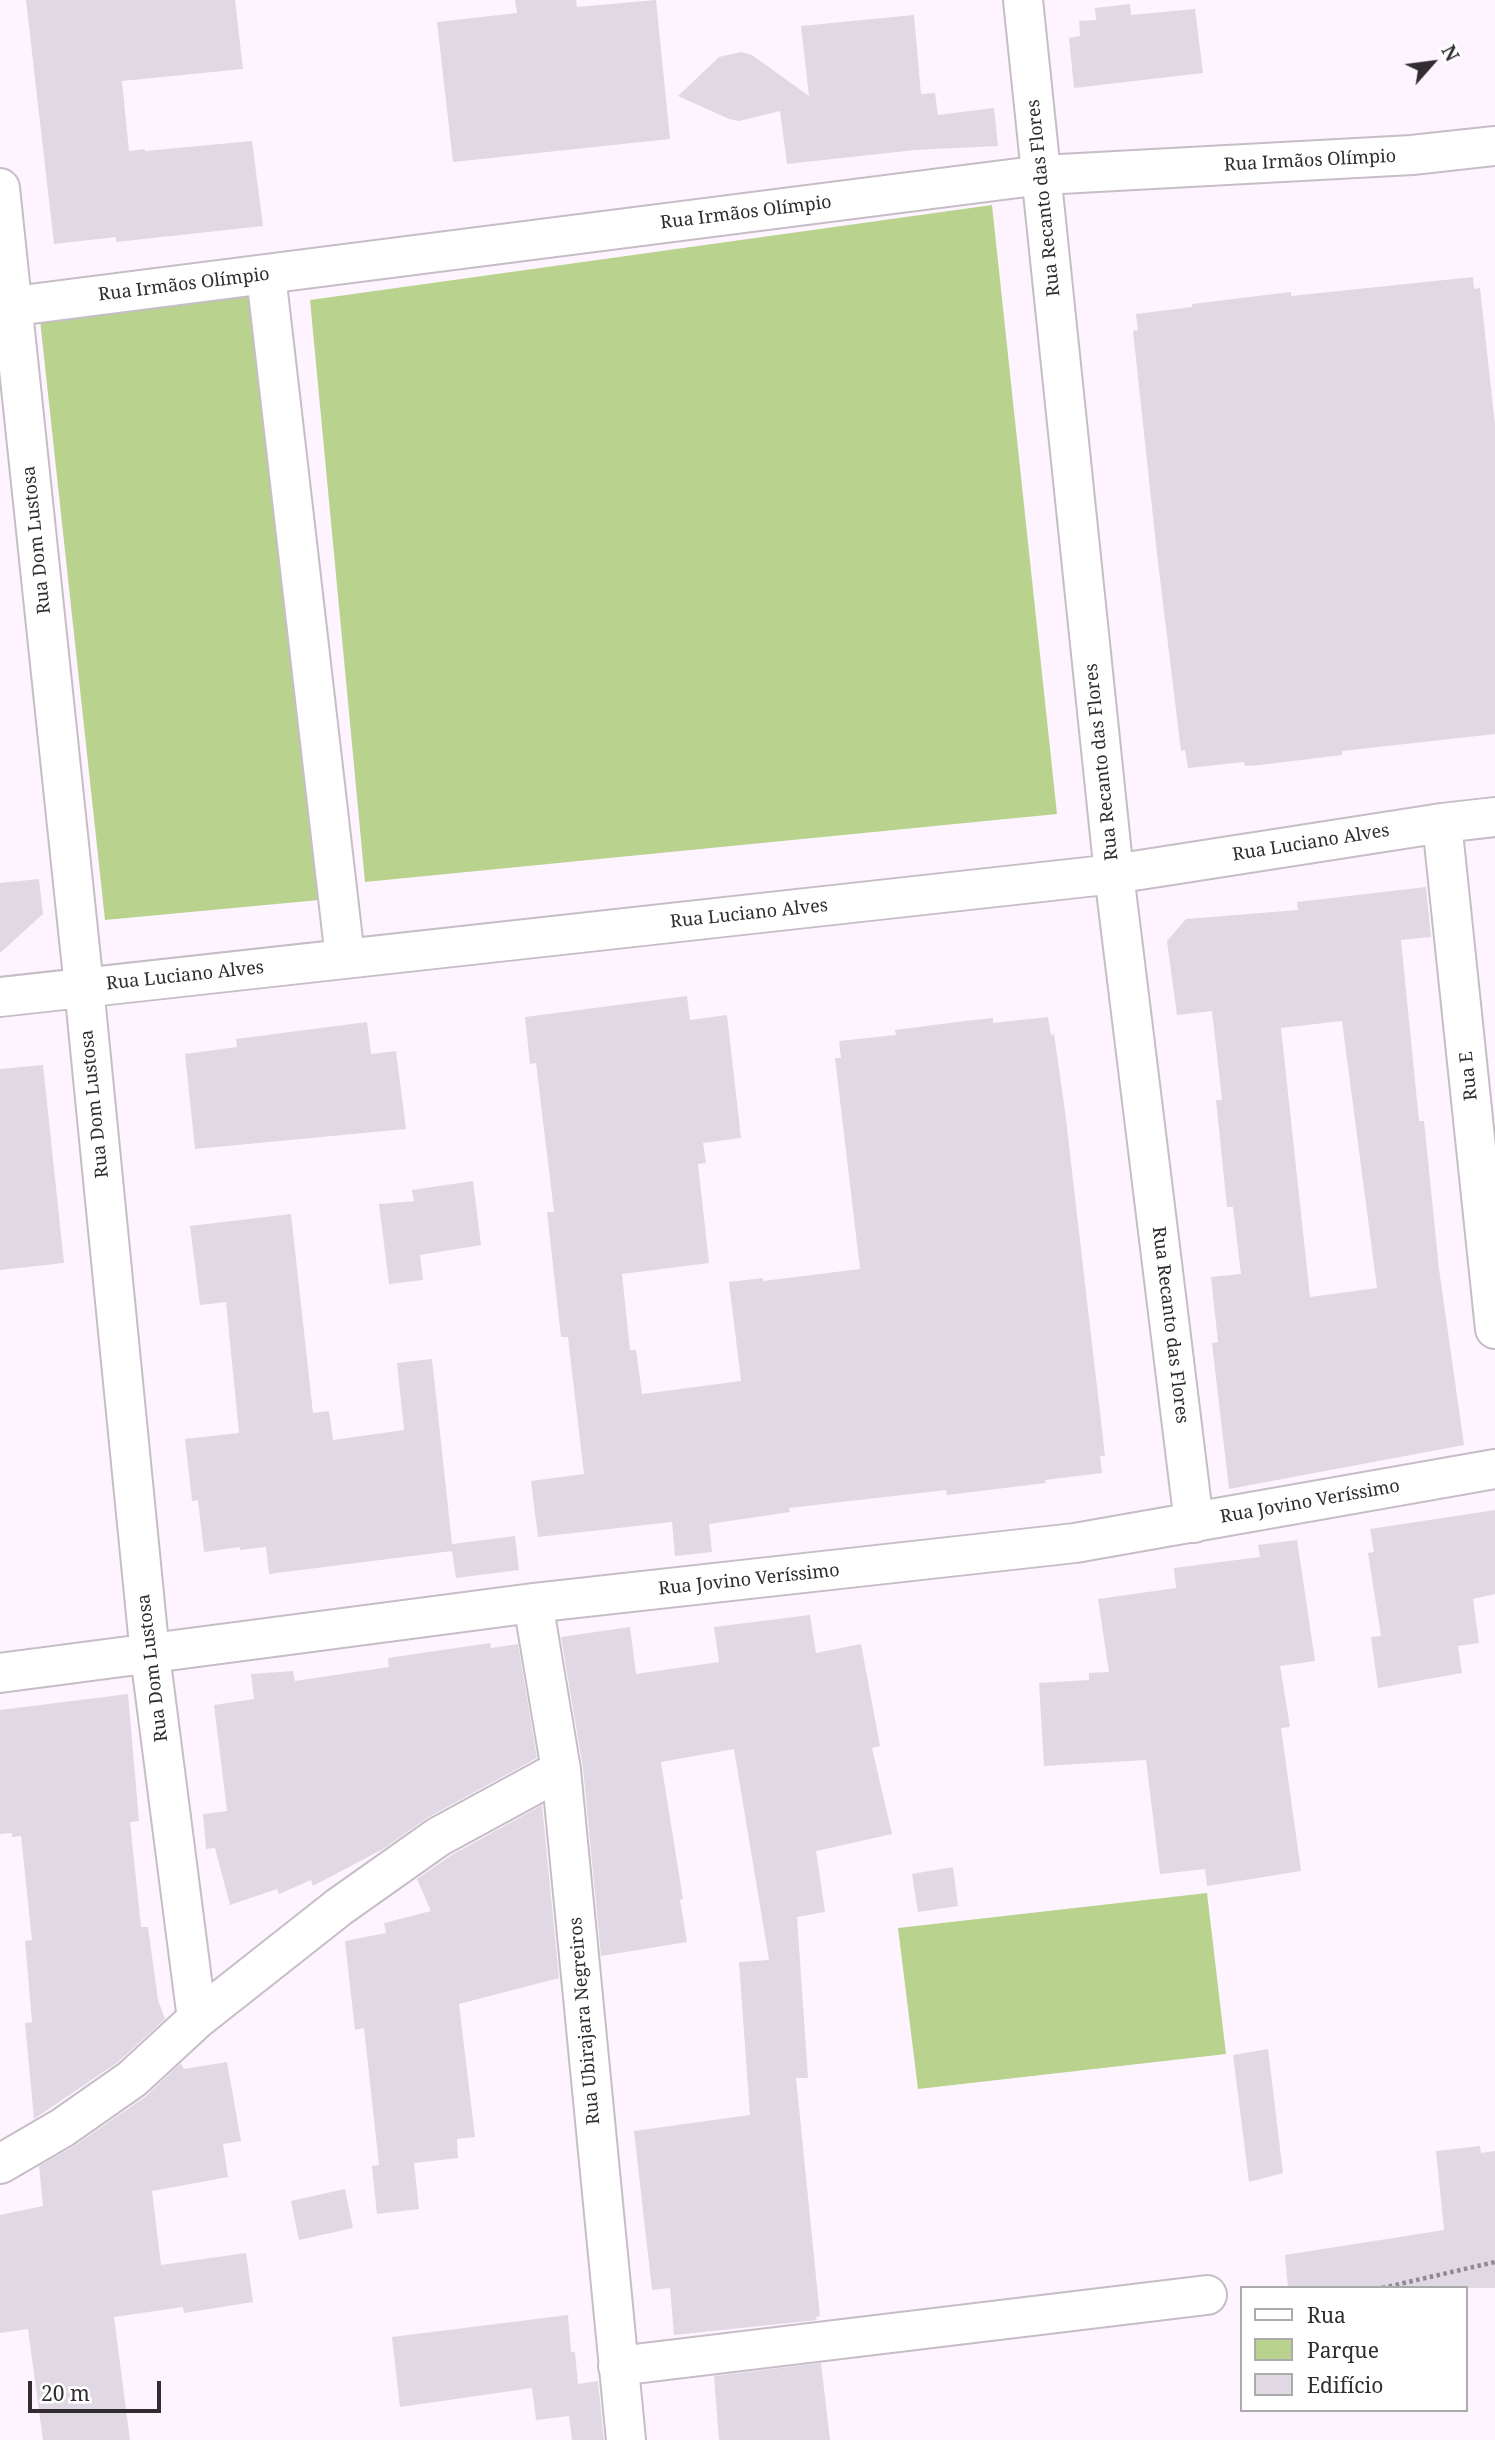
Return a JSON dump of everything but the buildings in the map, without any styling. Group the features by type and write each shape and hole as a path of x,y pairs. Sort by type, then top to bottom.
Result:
{"street":[{"name":"Rua Recanto das Flores","path":"1023,0 1114,874 1194,1523"},
{"name":"Rua Irmãos Olímpio","path":"6,308 1042,175 1412,155 1495,146"},
{"name":"Rua Dom Lustosa","path":"0,188 6,308 84,987 150,1654 197,2019"},
{"path":"266,275 345,958"},
{"name":"Rua Luciano Alves","path":"0,997 1114,874 1495,817"},
{"name":"Rua E","path":"1442,823 1495,1329"},
{"name":"Rua Jovino Veríssimo","path":"0,1674 533,1603 1075,1543 1495,1469"},
{"name":"Rua Ubirajara Negreiros","path":"533,1603 561,1770 626,2440"},
{"path":"0,2164 62,2128 132,2079 197,2019 339,1907 438,1837 561,1770"},
{"path":"618,2366 1207,2295"}],"path":[{"path":"1391,2286 1495,2262"}],"green space":[{"path":"992,205 1057,814 365,882 310,300"},
{"path":"254,296 319,900 105,920 40,320"},
{"path":"1207,1893 1226,2054 918,2089 898,1928"}]}
